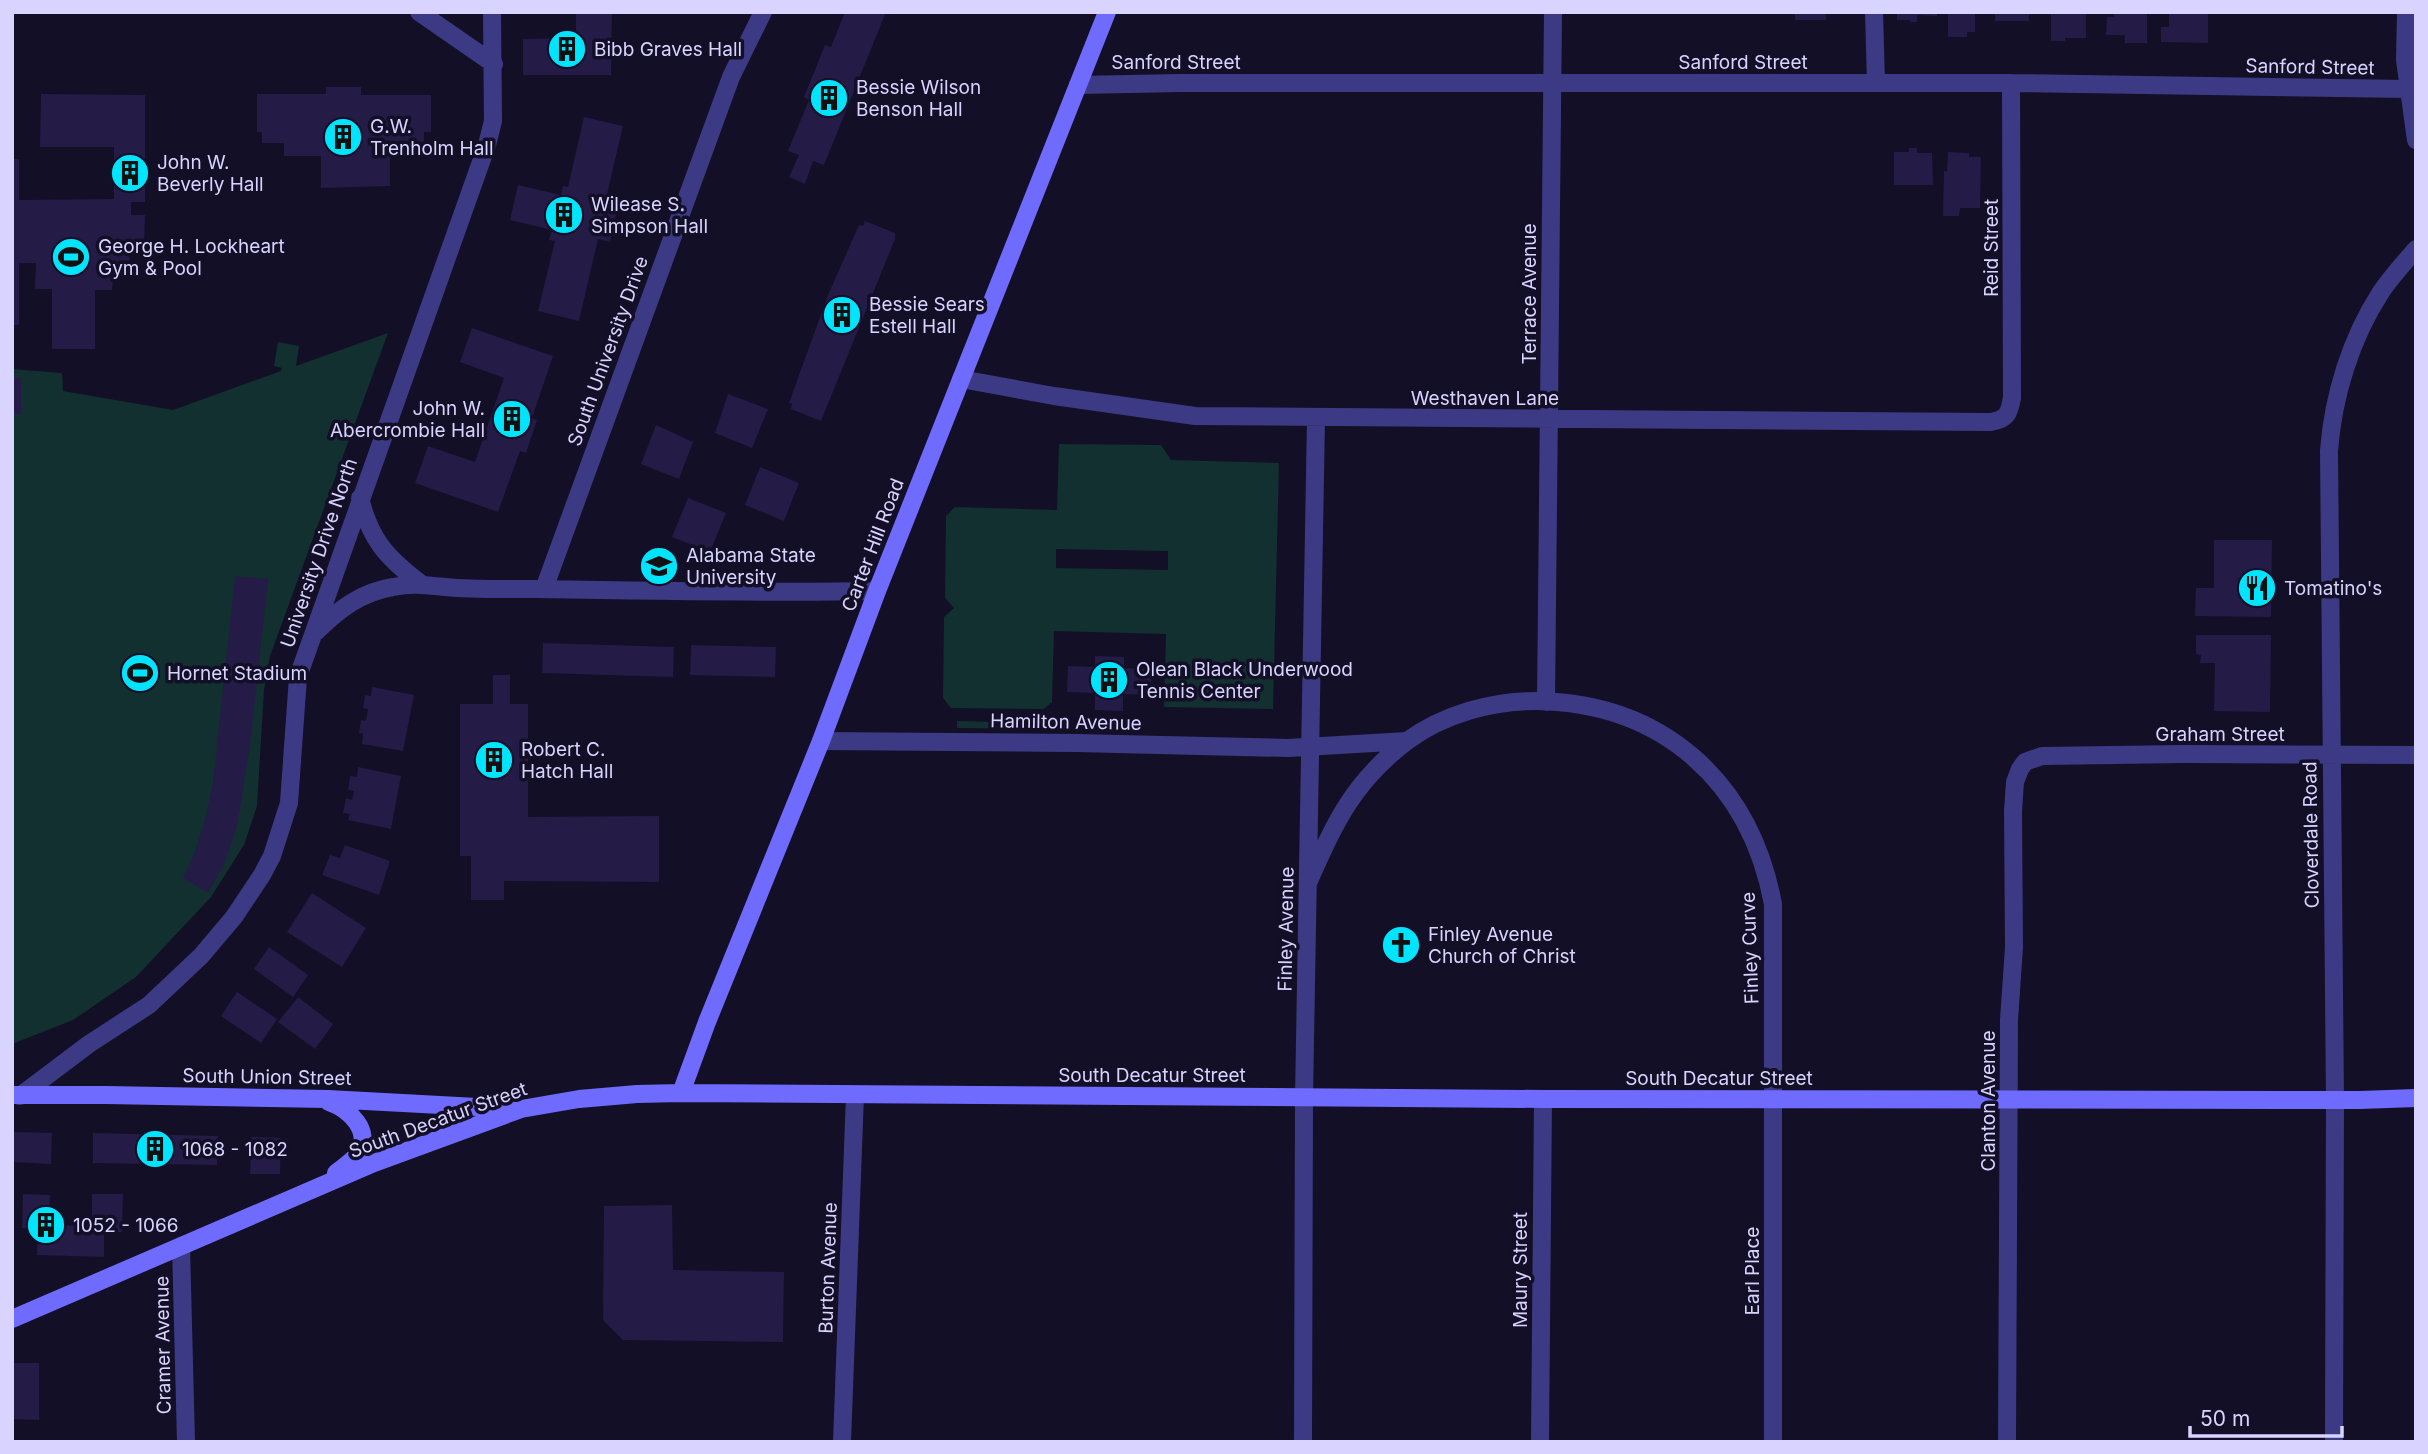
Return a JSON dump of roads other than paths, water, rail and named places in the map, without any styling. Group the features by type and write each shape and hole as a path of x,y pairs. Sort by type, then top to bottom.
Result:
{"main road":[{"name":"Carter Hill Road","path":"681,1093 1107,12"},
{"name":"South Decatur Street","path":"12,1319 374,1163 521,1109 579,1099 681,1093 1773,1100 2416,1098"},
{"name":"South Union Street","path":"16,1096 318,1099 521,1109"},
{"path":"318,1099 349,1112 362,1132 358,1153 324,1185"}],"street":[{"path":"419,12 494,64"},
{"name":"University Drive North","path":"16,1096 158,997 216,940 262,875 272,856 289,803 298,677 487,145 493,121 492,12"},
{"name":"South University Drive","path":"544,589 729,83 763,12"},
{"name":"Terrace Avenue","path":"1546,702 1553,12"},
{"path":"1874,12 1876,83"},
{"path":"2406,12 2405,60 2416,140"},
{"name":"Sanford Street","path":"1078,85 2011,83 2408,89"},
{"name":"Reid Street","path":"2009,413 2012,384 2011,83"},
{"name":"Cloverdale Road","path":"2334,1442 2335,1100 2330,431 2349,358 2358,335 2381,292 2416,249"},
{"name":"Westhaven Lane","path":"961,379 1054,396 1195,416 1991,422 2002,420 2009,413"},
{"name":"Finley Avenue","path":"1303,1442 1304,1097 1316,418"},
{"path":"360,498 375,540 400,568 420,583"},
{"path":"314,634 347,604 366,594 420,583 445,587 544,589 877,591"},
{"name":"Finley Curve","path":"1308,883 1336,820 1358,787 1407,741 1437,723 1479,708 1513,701 1571,702 1631,717 1681,747 1705,768 1741,813 1763,862 1773,904 1773,1100"},
{"name":"Hamilton Avenue","path":"821,741 1288,748 1407,741"},
{"name":"Graham Street","path":"2025,762 2042,756 2416,755"},
{"name":"Clanton Avenue","path":"2007,1442 2010,1020 2014,947 2013,811 2015,782 2025,762"},
{"name":"Burton Avenue","path":"842,1442 855,1095"},
{"name":"Maury Street","path":"1540,1442 1543,1099"},
{"name":"Earl Place","path":"1773,1100 1773,1442"},
{"name":"Cramer Avenue","path":"181,1246 186,1442"}],"place":[{"name":"Bibb Graves Hall","path":"567,49"},
{"name":"Bessie Wilson Benson Hall","path":"829,98"},
{"name":"G.W. Trenholm Hall","path":"343,137"},
{"name":"John W. Beverly Hall","path":"130,173"},
{"name":"Wilease S. Simpson Hall","path":"564,215"},
{"name":"George H. Lockheart Gym & Pool","path":"71,257"},
{"name":"Bessie Sears Estell Hall","path":"842,315"},
{"name":"John W. Abercrombie Hall","path":"512,419"},
{"name":"Alabama State University","path":"659,566"},
{"name":"Tomatino's","path":"2257,588"},
{"name":"Hornet Stadium","path":"140,673"},
{"name":"Olean Black Underwood Tennis Center","path":"1109,680"},
{"name":"Robert C. Hatch Hall","path":"494,760"},
{"name":"Finley Avenue Church of Christ","path":"1401,945"},
{"name":"1068 - 1082","path":"155,1149"},
{"name":"1052 - 1066","path":"46,1225"}]}
